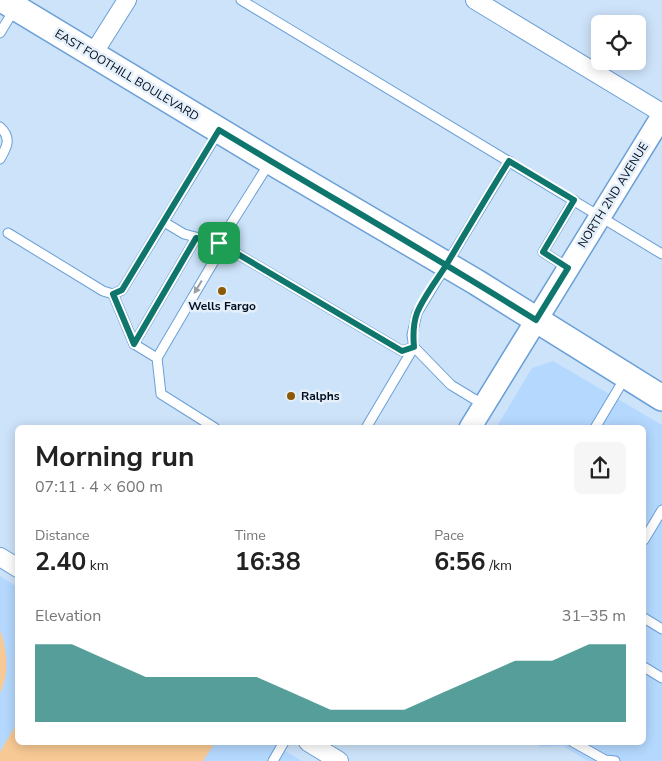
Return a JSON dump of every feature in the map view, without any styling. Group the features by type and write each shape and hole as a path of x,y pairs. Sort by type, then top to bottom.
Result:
{"main road":[{"name":"EAST FOOTHILL BOULEVARD","path":"10,4 446,265 662,398"}],"street":[{"path":"93,54 127,0"},
{"path":"475,0 662,114"},
{"name":"NORTH 2ND AVENUE","path":"472,425 662,114"},
{"path":"0,557 15,566"},
{"path":"313,745 339,761"}],"lane":[{"path":"241,0 662,254"},
{"path":"0,33 10,4"},
{"path":"0,127 8,137 7,147 0,159"},
{"path":"8,234 103,291 113,294 122,290 219,130"},
{"path":"210,425 161,394 157,358 214,261 219,243 270,161"},
{"path":"484,405 451,384 414,347 412,335 417,313 509,161"},
{"path":"568,268 543,252 574,200"},
{"path":"164,222 184,234 219,243 402,351 414,347"},
{"path":"134,344 196,238"},
{"path":"113,294 134,344 157,358"},
{"path":"368,425 414,347"},
{"path":"597,425 626,376"},
{"path":"646,537 662,510"},
{"path":"646,619 662,629"},
{"path":"646,668 662,678"},
{"path":"273,761 282,745"},
{"path":"578,745 605,760 615,761"}],"shaded area":[{"path":"553,361 662,425 662,761 588,761 563,746 541,747 537,745 646,745 646,425 498,425 532,368"},
{"path":"0,576 15,586 15,745 275,745 302,761 0,761"},
{"path":"0,630 4,645 6,670 0,693"},
{"path":"15,726 15,745 213,746 203,761 0,761 0,752"}],"place":[{"name":"Wells Fargo","path":"222,291"},
{"name":"Ralphs","path":"291,396"}],"route":[{"path":"219,243 196,238 134,344 113,294 122,290 219,130 270,161 446,265 476,282 536,320 568,268 543,252 574,200 509,161 459,243 446,265 417,313 412,335 414,347 402,351 219,243"}]}
